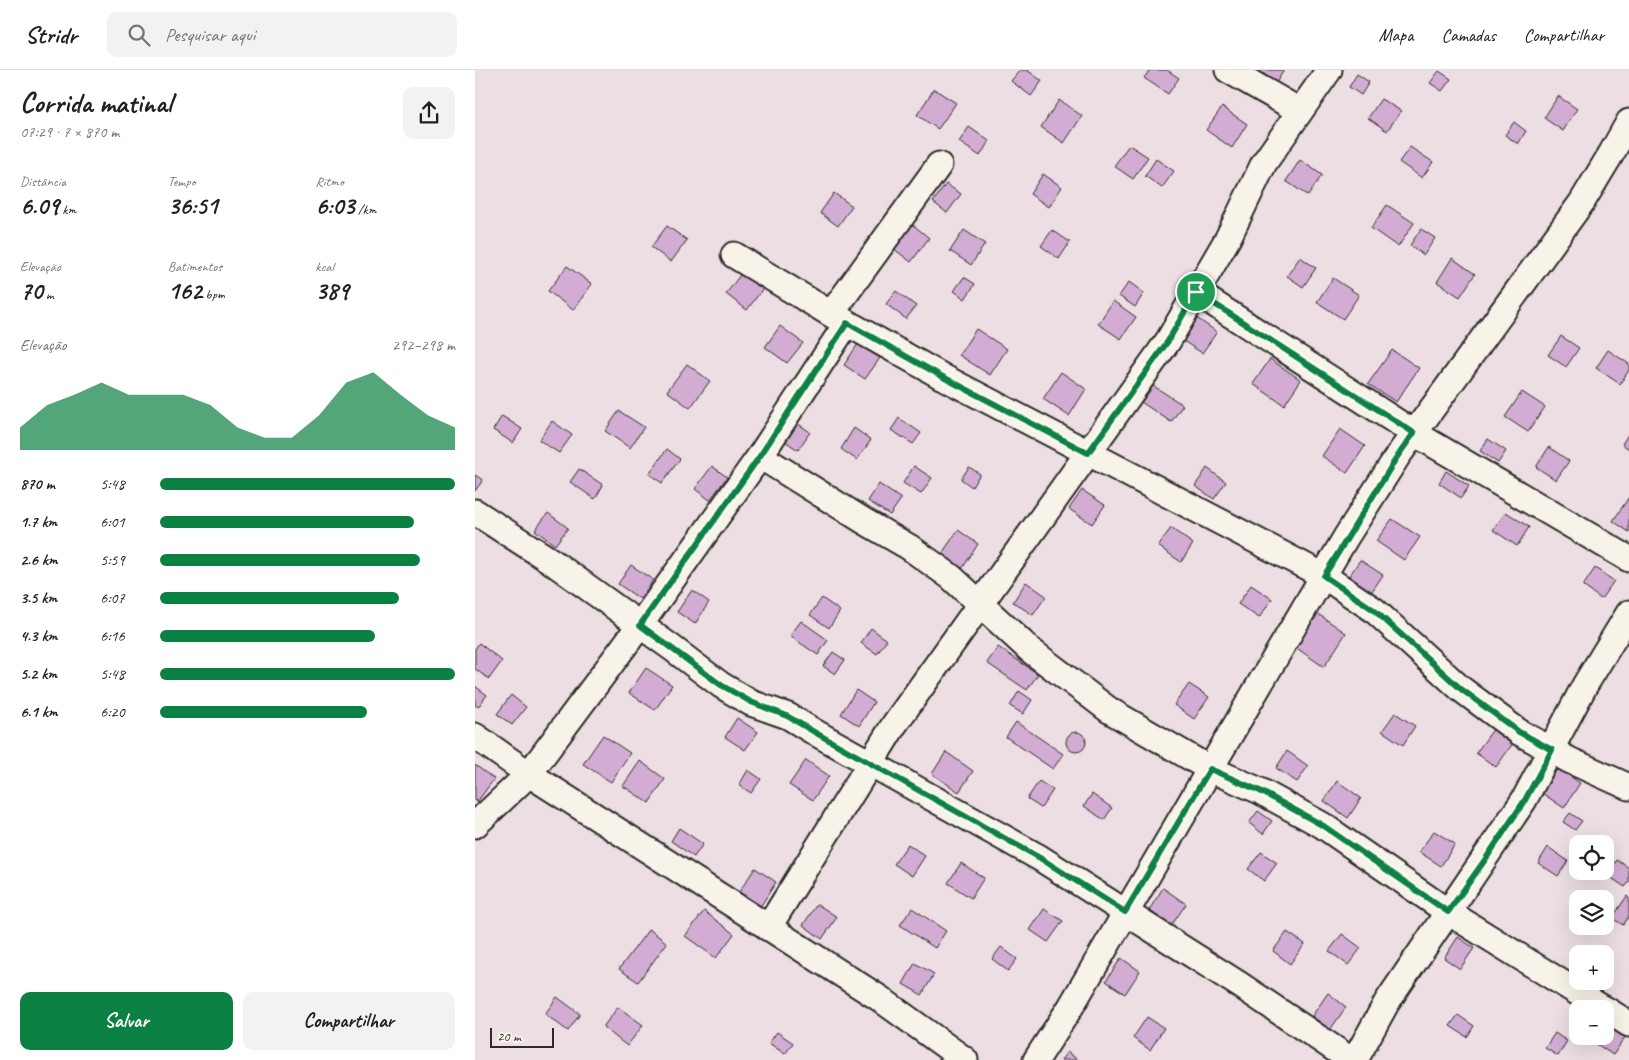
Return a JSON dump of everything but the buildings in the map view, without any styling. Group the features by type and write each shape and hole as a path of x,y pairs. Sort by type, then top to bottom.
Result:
{"street":[{"path":"1228,70 1301,111"},
{"path":"768,928 894,725 1168,341 1228,238 1265,163 1329,70"},
{"path":"1035,1060 1070,1008 1125,912 1391,465 1582,202 1629,122"},
{"path":"475,825 529,774 640,625 760,456 839,318 939,165"},
{"path":"734,255 943,377 1324,576 1374,610 1461,689 1519,732 1569,760 1629,787"},
{"path":"1196,292 1414,433 1629,560"},
{"path":"760,456 909,547 951,577 1030,650 1109,710 1210,769 1260,791 1322,825 1448,912 1590,1000"},
{"path":"475,512 551,561 721,685 751,702 787,716 1040,858 1240,985 1353,1060 1387,1002 1525,800 1585,685 1629,613"},
{"path":"475,736 529,774 879,998 965,1060"},
{"path":"1614,1015 1629,1024"}],"route":[{"path":"1196,292 1414,433 1346,537 1324,576 1374,610 1461,689 1519,732 1552,750 1525,800 1448,912 1322,825 1260,791 1210,769 1125,912 1040,858 787,716 751,702 721,685 640,625 760,456 847,323 943,377 1088,453 1168,341 1196,292"}]}
